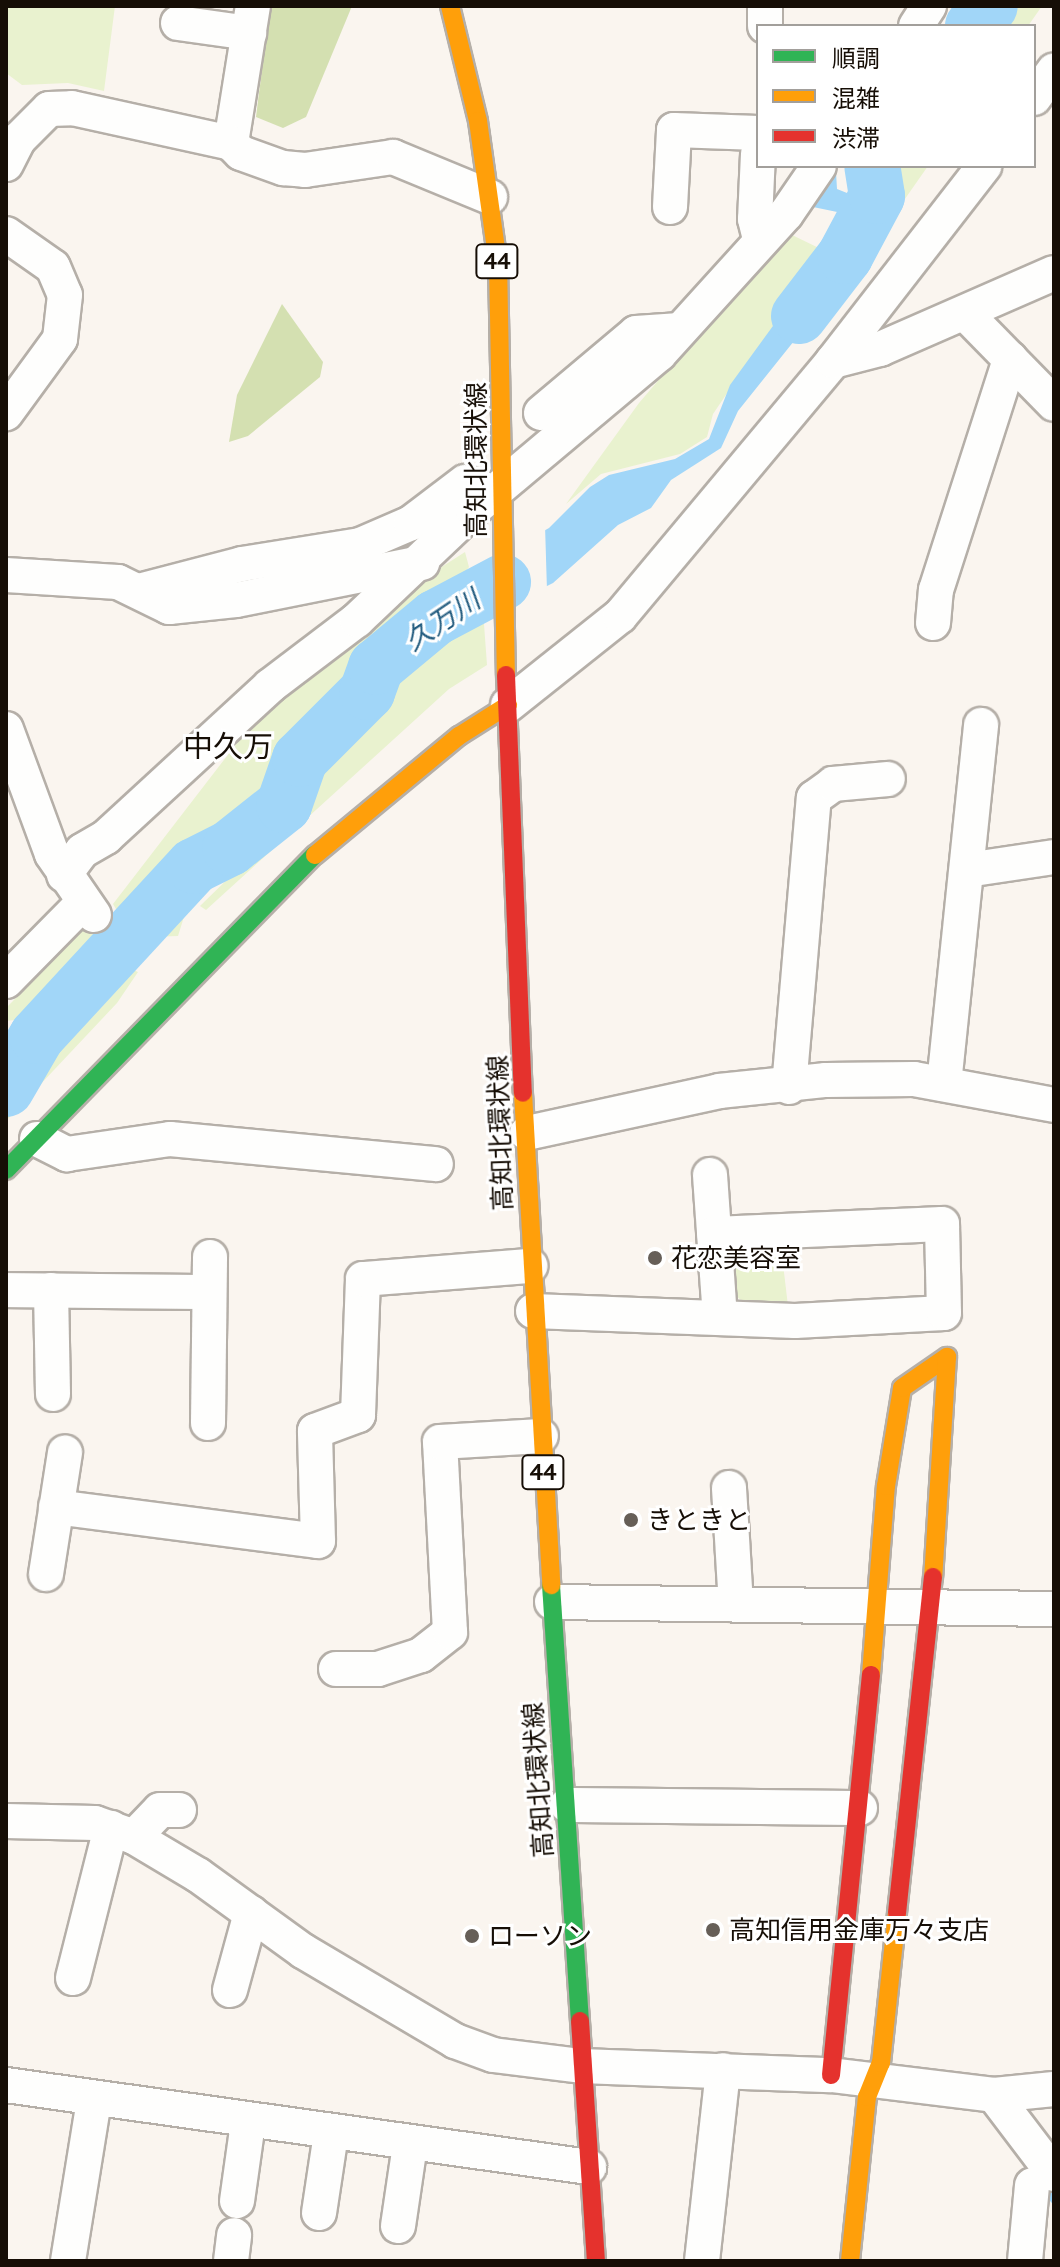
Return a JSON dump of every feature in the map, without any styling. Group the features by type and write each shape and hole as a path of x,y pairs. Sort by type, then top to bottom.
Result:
{"street":[{"name":"高知北環状線","path":"450,6 467,66 490,197 503,410 500,505 530,1266 596,2261"},
{"path":"917,24 929,6"},
{"path":"178,23 251,20 231,143"},
{"path":"1036,95 1054,70"},
{"path":"6,164 19,139 49,109 72,108 231,143 257,159 305,170 393,157 490,197"},
{"path":"670,207 674,130 756,133"},
{"path":"757,168 755,219 760,239"},
{"path":"64,875 82,851 106,837 270,686 422,563 500,505 680,330 786,214 818,168"},
{"path":"6,1170 306,862 508,694 620,616 833,361 982,168"},
{"path":"6,234 53,267 65,295 60,339 13,390"},
{"path":"833,361 880,349 1054,273"},
{"path":"965,313 1054,404"},
{"path":"541,413 636,333 680,330"},
{"path":"933,623 936,590 1010,359"},
{"path":"143,590 242,564 360,545 411,523 465,482"},
{"path":"6,575 118,582 143,590 169,607 422,563"},
{"path":"944,1084 981,725"},
{"path":"6,729 64,875 89,909 6,981"},
{"path":"789,1087 814,798 833,784 888,779"},
{"path":"967,870 1054,857"},
{"path":"527,1133 719,1091 789,1087 826,1080 944,1084 1054,1105"},
{"path":"37,1139 67,1154 170,1139 436,1164"},
{"path":"710,1175 720,1318"},
{"path":"533,1311 795,1321 944,1313 942,1224 714,1234"},
{"path":"208,1423 210,1257"},
{"path":"56,1507 318,1541 315,1431 358,1415 363,1279 530,1266"},
{"path":"6,1290 209,1292"},
{"path":"51,1290 53,1394"},
{"path":"831,2075 860,1808 886,1486 902,1388 947,1357 937,1477 941,1495 881,2063 872,2081 850,2261"},
{"path":"336,1669 378,1669 421,1655 450,1632 440,1442 541,1436"},
{"path":"46,1574 65,1452"},
{"path":"729,1488 736,1605"},
{"path":"552,1602 1054,1609"},
{"path":"567,1805 860,1808"},
{"path":"73,1978 122,1832 160,1810 179,1810"},
{"path":"6,1821 122,1832 251,1913 303,1951 455,2041 518,2060 581,2066 831,2075 994,2095 1054,2089"},
{"path":"230,1990 251,1913"},
{"path":"702,2261 723,2070"},
{"path":"6,2085 248,2123 589,2167"},
{"path":"994,2095 1043,2179 1025,2261"},
{"path":"68,2261 94,2101"},
{"path":"237,2201 248,2123"},
{"path":"319,2213 331,2134"},
{"path":"398,2226 410,2145"}],"green space":[{"path":"6,6 115,6 104,91 68,83 22,85 6,73"},
{"path":"270,6 352,6 306,117 283,128 256,117"},
{"path":"997,6 1042,6 1029,24 989,24"},
{"path":"882,168 927,168 886,226 879,226 899,198"},
{"path":"790,234 823,250 822,264 713,414 707,437 680,454 601,474 566,504 639,403 762,259"},
{"path":"282,304 323,362 320,377 248,436 229,442 237,395"},
{"path":"465,552 469,567 452,591 369,664 360,687 290,754 274,799 248,818 226,825 180,870 164,874 138,907 120,916 113,904 257,717 426,577"},
{"path":"463,613 484,624 487,665 449,689 206,910 200,906 298,810 308,758 396,677 399,667 389,669 391,662 430,628"},
{"path":"191,877 196,878 178,936 149,937 148,926"},
{"path":"88,925 96,931 97,946 62,994 37,1017 6,1021 6,1008"},
{"path":"131,969 138,972 117,1003 6,1121 6,1101 28,1079 47,1045 97,991"},
{"path":"781,1247 788,1306 747,1305 730,1291 728,1258 738,1248"}],"water":[{"path":"957,6 983,6 984,24 945,24"},
{"path":"859,168 882,168 884,180 900,190 877,232 847,214 813,207 836,172 837,189 852,195"},
{"path":"829,249 858,261 738,411 721,448 671,480 651,508 618,525 553,583 485,617 464,609 440,619 428,617 465,575 549,528 590,487 609,475 675,459 709,439 730,385"}],"pier":[{"path":"545,525 547,591 486,620 469,615 468,569"}],"waterway":[{"name":"久万川","path":"975,24 990,6"},
{"name":"久万川","path":"799,316 845,256 877,196 872,168"},
{"name":"久万川","path":"6,1089 37,1036 194,866 230,848 284,805 300,759 367,692 376,667 435,618 503,582"},
{"path":"1043,2183 1054,2199"}],"traffic: fast":[{"path":"6,1170 315,855"},
{"path":"551,1585 580,2021"}],"traffic: slow":[{"path":"450,6 478,121 498,263 506,675"},
{"path":"315,855 459,736 508,705"},
{"path":"523,1093 551,1585"},
{"path":"871,1675 886,1486 902,1388 947,1357 933,1577"},
{"path":"850,2261 867,2097 881,2063 897,1913"}],"traffic: jam":[{"path":"506,675 523,1093"},
{"path":"897,1913 933,1577"},
{"path":"831,2075 871,1675"},
{"path":"580,2021 596,2261"}],"place":[{"name":"花恋美容室","path":"655,1258"},
{"name":"きときと","path":"631,1520"},
{"name":"高知信用金庫万々支店","path":"713,1930"},
{"name":"ローソン","path":"472,1936"}],"district":[{"name":"中久万","path":"228,746"}]}
